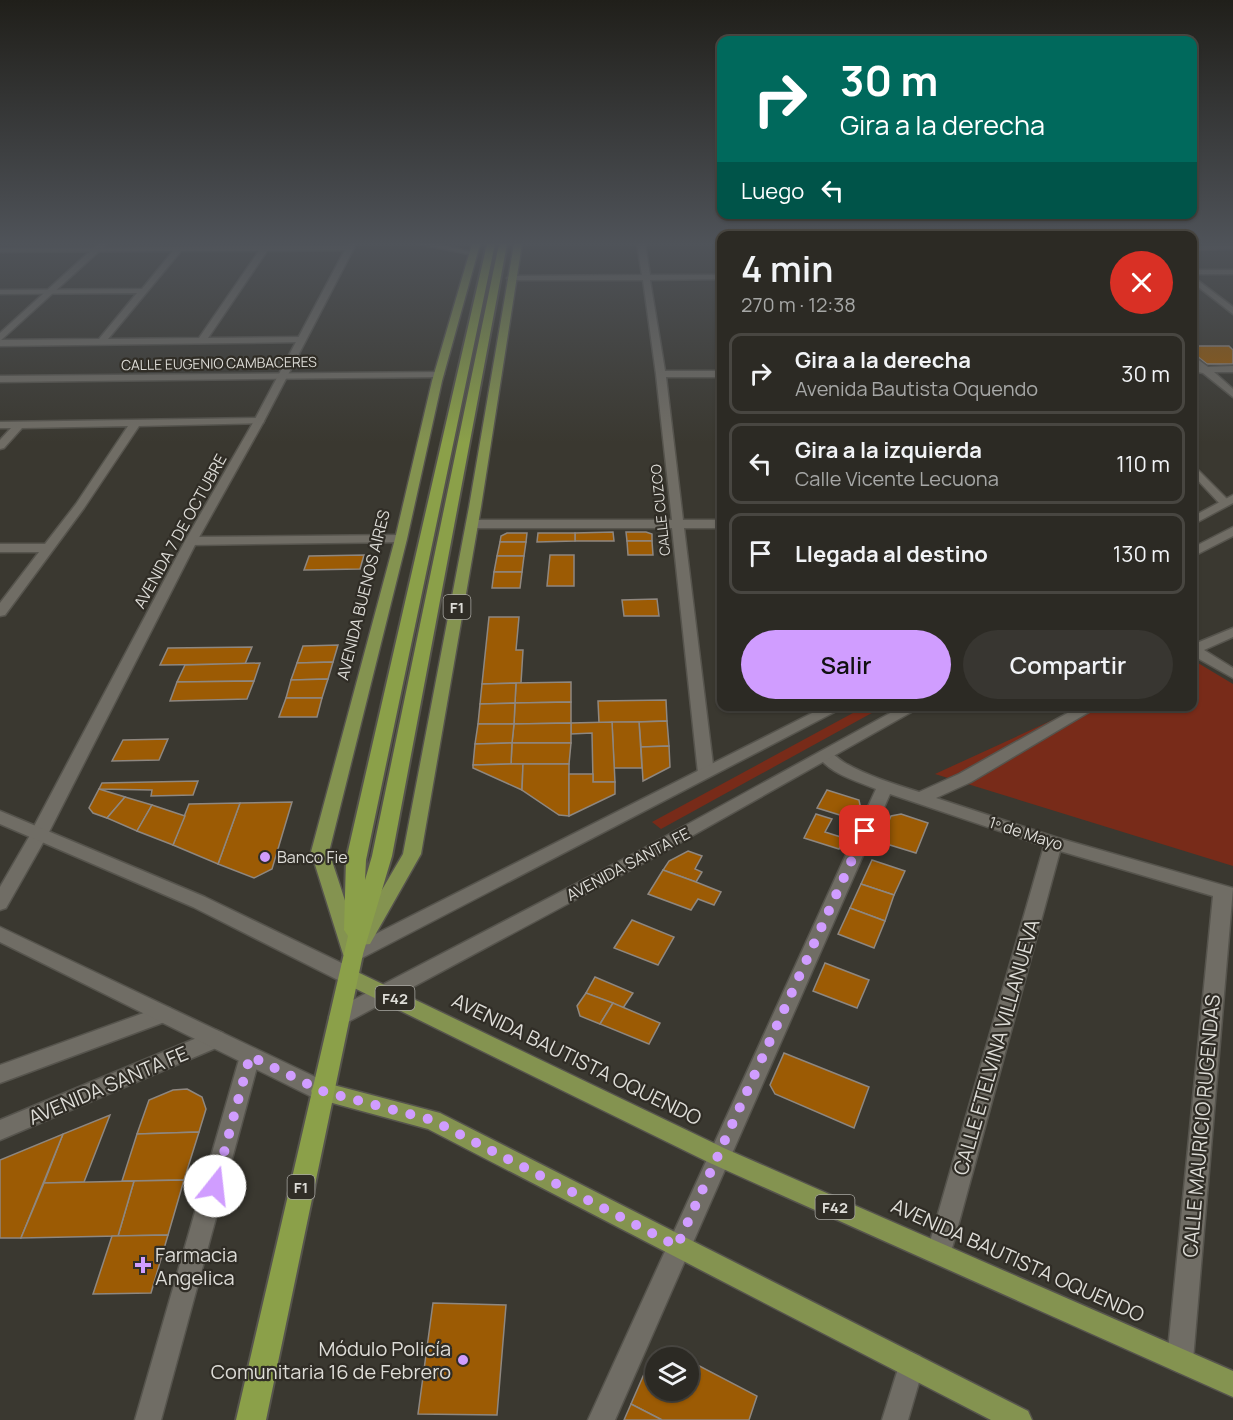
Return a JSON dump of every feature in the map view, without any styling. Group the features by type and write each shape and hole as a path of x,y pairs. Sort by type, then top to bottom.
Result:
{"highway":[{"name":"F1","path":"351,965 356,860 428,520 476,310"},
{"name":"F1","path":"251,1420 351,965 382,856 490,310"}],"main road":[{"name":"AVENIDA BUENOS AIRES","path":"351,965 320,852 401,539 439,374 457,310"},
{"name":"F1","path":"351,965 412,854 472,524 506,310"},
{"name":"AVENIDA BAUTISTA OQUENDO","path":"351,965 384,992 718,1156 1233,1384"},
{"path":"322,1091 432,1120 1019,1420"}],"street":[{"path":"0,338 31,310"},
{"path":"102,341 128,310"},
{"path":"202,341 223,310"},
{"name":"AVENIDA 7 DE OCTUBRE","path":"0,903 39,834 191,541 259,421 316,310"},
{"name":"CALLE CUZCO","path":"650,310 661,374 706,773"},
{"path":"0,343 301,340"},
{"path":"1197,362 1233,394"},
{"path":"1197,370 1233,369"},
{"name":"CALLE EUGENIO CAMBACERES","path":"0,379 439,374"},
{"path":"661,374 717,374"},
{"path":"0,425 259,421"},
{"path":"0,612 49,548 136,422"},
{"path":"0,446 20,424"},
{"path":"1197,472 1229,501 1197,519"},
{"path":"472,524 717,524"},
{"path":"1197,550 1233,531"},
{"path":"191,541 401,539"},
{"path":"0,548 49,548"},
{"path":"1197,648 1233,632"},
{"path":"1197,652 1233,674"},
{"path":"351,965 706,773 829,711"},
{"name":"AVENIDA SANTA FE","path":"339,1017 645,855 906,711"},
{"path":"922,798 965,778 1083,711"},
{"name":"1º de Mayo","path":"826,756 838,766 885,787 1054,843 1228,893"},
{"path":"601,1420 677,1246 885,787"},
{"name":"AVENIDA BAUTISTA OQUENDO","path":"0,817 351,965"},
{"name":"CALLE ETELVINA VILLANUEVA","path":"939,1252 1054,843"},
{"name":"CALLE MAURICIO RUGENDAS","path":"1179,1360 1228,893"},
{"path":"0,934 322,1091"},
{"path":"0,1074 163,1014"},
{"name":"AVENIDA SANTA FE","path":"0,1130 216,1039"},
{"path":"148,1420 250,1056"},
{"path":"895,1420 910,1365"}],"shaded area":[{"path":"1197,662 1233,684 1233,866 935,774 1072,711 1197,711"},
{"path":"857,711 875,711 661,829 652,822"}],"building":[{"path":"1197,346 1229,346 1233,350 1233,364 1207,364 1197,356"},
{"path":"613,532 614,541 575,541 575,533"},
{"path":"626,532 652,534 652,541 627,541"},
{"path":"507,533 527,533 526,542 500,542 501,536"},
{"path":"538,533 575,533 575,541 537,542"},
{"path":"627,541 652,541 653,555 628,555"},
{"path":"500,542 526,542 524,556 497,556"},
{"path":"364,555 360,569 304,570 309,556"},
{"path":"550,555 574,555 574,586 547,586"},
{"path":"497,556 524,556 522,572 494,572"},
{"path":"494,572 522,572 520,588 492,588"},
{"path":"657,599 659,616 624,616 622,600"},
{"path":"489,617 519,617 516,650 523,650 521,683 482,684"},
{"path":"338,645 333,662 297,663 303,646"},
{"path":"252,647 245,664 160,665 168,648"},
{"path":"333,662 328,679 291,680 297,663"},
{"path":"260,663 254,681 177,682 185,665"},
{"path":"328,679 322,698 286,698 291,680"},
{"path":"254,681 247,699 170,701 177,682"},
{"path":"571,682 571,702 515,703 516,683"},
{"path":"516,683 515,703 480,704 482,684"},
{"path":"286,698 322,698 317,717 279,717"},
{"path":"666,700 667,721 599,723 598,701"},
{"path":"571,702 571,723 514,724 515,703"},
{"path":"515,703 514,724 478,724 480,704"},
{"path":"667,721 669,746 641,747 639,722"},
{"path":"612,722 639,722 642,768 614,768"},
{"path":"612,722 615,782 593,782 592,733 571,734 571,723"},
{"path":"571,723 571,743 512,743 514,724"},
{"path":"478,724 514,724 512,743 475,744"},
{"path":"168,739 159,760 112,761 123,740"},
{"path":"512,743 571,743 569,764 511,764"},
{"path":"512,743 511,764 473,765 475,744"},
{"path":"669,746 670,767 643,781 641,747"},
{"path":"523,764 522,790 473,768 473,765"},
{"path":"523,764 569,764 569,816 559,815 522,790"},
{"path":"569,774 593,774 593,782 615,782 615,794 569,816"},
{"path":"198,781 193,795 151,796 152,790 99,789 102,783"},
{"path":"99,789 125,797 107,818 93,813 89,808"},
{"path":"827,790 859,800 860,805 853,819 817,808"},
{"path":"125,797 152,805 137,831 107,818"},
{"path":"292,802 272,869 254,878 218,864 240,803"},
{"path":"240,803 218,864 173,845 189,804"},
{"path":"152,805 185,816 173,845 137,831"},
{"path":"816,814 832,819 825,832 844,838 839,849 804,838"},
{"path":"901,814 928,823 916,853 880,842 891,816"},
{"path":"688,851 702,856 695,869 702,872 696,882 663,870 669,861"},
{"path":"872,860 905,871 894,895 861,884"},
{"path":"663,870 721,892 714,905 698,899 691,910 648,894"},
{"path":"861,884 894,895 885,921 850,908"},
{"path":"850,908 885,921 874,948 838,934"},
{"path":"632,920 674,937 658,965 614,948"},
{"path":"825,963 869,980 857,1008 813,991"},
{"path":"595,977 633,993 623,1008 586,993"},
{"path":"586,993 613,1003 600,1024 580,1016 577,1006"},
{"path":"613,1003 660,1023 649,1044 600,1024"},
{"path":"784,1053 869,1087 854,1128 775,1094 770,1085"},
{"path":"187,1089 202,1097 206,1109 199,1132 137,1134 149,1100 173,1090"},
{"path":"110,1115 84,1182 44,1183 63,1134"},
{"path":"199,1132 184,1180 122,1181 137,1134"},
{"path":"63,1134 21,1238 0,1238 0,1160"},
{"path":"184,1180 168,1235 118,1236 134,1181"},
{"path":"134,1181 118,1236 21,1238 44,1183"},
{"path":"168,1235 151,1293 93,1294 112,1236"},
{"name":"Módulo Policía Comunitaria 16 de Febrero","path":"433,1303 506,1305 497,1415 418,1414"},
{"path":"699,1366 757,1396 749,1420 662,1420 631,1404 645,1372 645,1401 699,1401"},
{"path":"631,1404 662,1420 624,1420"}],"place":[{"name":"Banco Fie","path":"265,857"},
{"name":"Farmacia Angelica","path":"143,1265"},
{"name":"Módulo Policía Comunitaria 16 de Febrero","path":"463,1360"}],"route":[{"path":"215,1186 250,1056 322,1091 432,1120 677,1246 865,831"}]}
